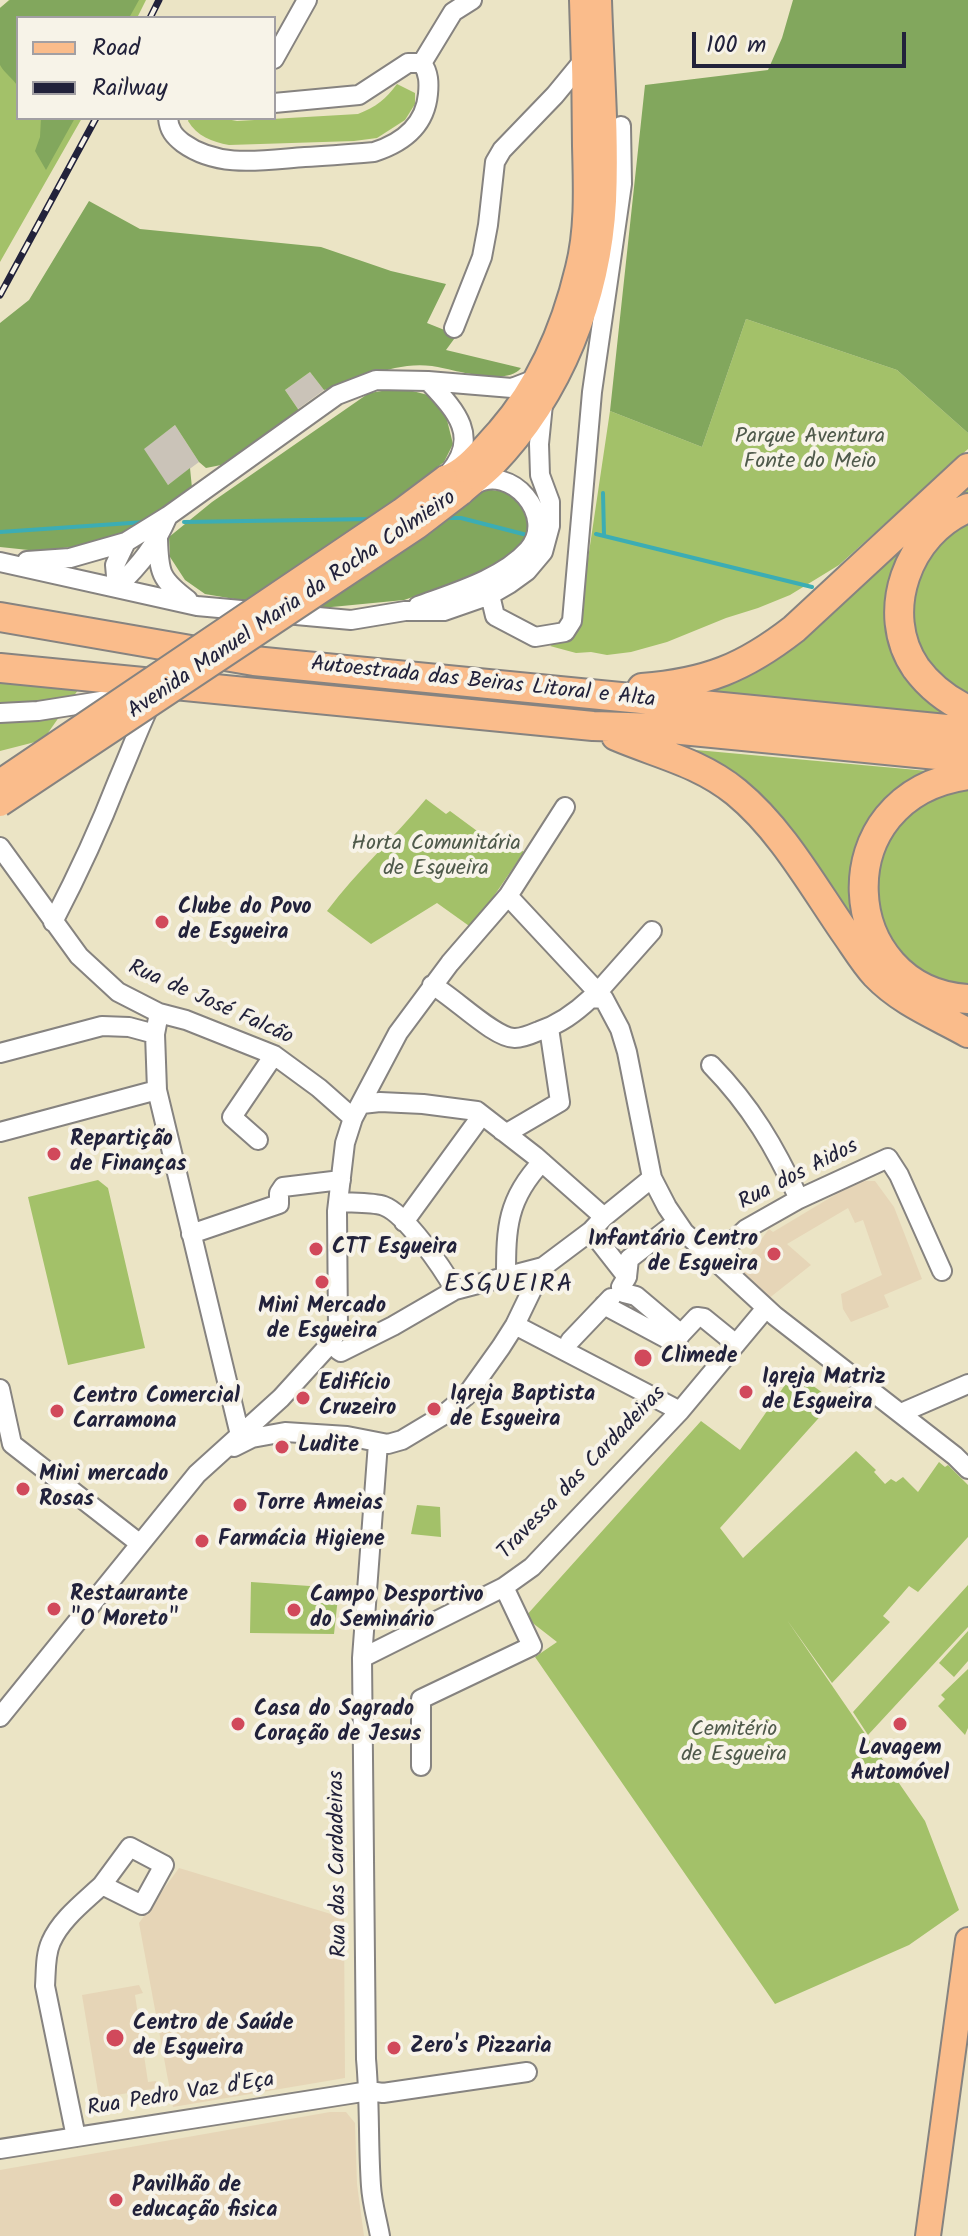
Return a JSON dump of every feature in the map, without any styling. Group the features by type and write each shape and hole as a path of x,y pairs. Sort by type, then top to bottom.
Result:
{"highway":[{"path":"572,692 658,687 691,681 723,673 751,659 794,629 968,468"},
{"path":"968,508 938,526 913,557 903,586 900,619 904,641 915,666 939,693 968,710"},
{"name":"Autoestrada das Beiras Litoral e Alta","path":"0,617 254,661 968,731"},
{"name":"Autoestrada das Beiras Litoral e Alta","path":"0,668 593,726 661,728 968,758"},
{"path":"593,726 702,770 736,792 778,836 876,975 912,1004 968,1033"},
{"path":"968,775 925,787 898,805 877,831 863,881 869,923 891,962 925,988 968,999"}],"main road":[{"name":"Avenida Manuel Maria da Rocha Colmieiro","path":"540,390 579,266 586,202 582,0"},
{"name":"Avenida Manuel Maria da Rocha Colmieiro","path":"0,782 367,534 493,465 581,323 595,270 604,202 599,0"},
{"name":"Avenida Manuel Maria da Rocha Colmieiro","path":"0,804 406,535 453,486"},
{"path":"928,2236 968,1940"},
{"path":"943,2236 968,2042"}],"street":[{"path":"276,55 307,0"},
{"path":"422,63 453,12 472,0"},
{"path":"454,328 482,257 495,162 502,150 583,61"},
{"path":"276,103 359,95 408,63 422,63"},
{"path":"168,120 172,134 180,141 196,152 216,158 251,161 374,152 404,138 424,114 429,89 428,71 422,63"},
{"path":"555,95 585,103"},
{"path":"490,595 495,616 535,637 565,632 572,621 592,392 622,184 621,126"},
{"path":"376,380 540,390 540,475 550,502 550,526 543,552 527,571 490,595 444,611 405,611 351,620 197,606 1,562 70,558 126,542 168,516 337,395 376,380"},
{"path":"405,611 478,583 516,561 530,548 537,531 537,516 531,502 519,489 502,481 482,480 453,486 464,445 461,423 451,406 428,381"},
{"path":"117,587 140,565 158,539 168,516"},
{"path":"158,539 159,567 169,586 197,606"},
{"path":"117,587 115,565 126,542"},
{"path":"0,713 38,711 123,698"},
{"path":"53,922 75,881 151,703"},
{"path":"0,1717 197,1474 266,1413 330,1344 338,1329 337,1211 345,1143 358,1111 398,1033 432,985 508,896 565,807"},
{"name":"Rua de José Falcão","path":"0,847 79,956 118,992 159,1013 186,1020 274,1055 319,1088 358,1111"},
{"path":"508,896 601,996 620,1029 652,1178 684,1232 766,1308 964,1462"},
{"path":"432,985 490,1028 516,1038 549,1028 591,998 601,996 652,931"},
{"path":"159,1013 155,1034 157,1090 240,1435"},
{"path":"0,1053 102,1026 129,1027 155,1034"},
{"path":"502,1131 507,1133 560,1102 549,1028"},
{"path":"258,1140 232,1117 274,1055"},
{"path":"711,1065 746,1103 782,1162 799,1199"},
{"path":"0,1132 157,1090"},
{"path":"358,1111 380,1102 477,1111 542,1162 598,1224 624,1282"},
{"path":"404,1222 482,1115"},
{"name":"Rua dos Aidos","path":"713,1260 746,1229 799,1199 888,1158 899,1175 942,1271"},
{"path":"506,1276 506,1233 514,1205 526,1180 542,1162"},
{"path":"338,1350 341,1352 393,1326 455,1290 543,1267 652,1178"},
{"path":"191,1234 279,1204 279,1193 283,1187 341,1180"},
{"path":"339,1202 385,1206 404,1222 441,1266 455,1290"},
{"path":"673,1333 636,1296 624,1293 624,1282 629,1259 677,1222"},
{"path":"218,1455 252,1438 285,1432 347,1436 388,1444 402,1440 442,1416 466,1396 515,1325 543,1267"},
{"path":"570,1341 624,1282"},
{"path":"604,1305 673,1333"},
{"name":"Travessa das Cardadeiras","path":"362,1658 504,1587 532,1567 680,1411 766,1308"},
{"path":"673,1333 697,1317 704,1318 736,1344"},
{"path":"515,1325 680,1411"},
{"path":"901,1413 968,1384"},
{"path":"0,1389 6,1446 139,1543"},
{"path":"266,1413 272,1434"},
{"name":"Rua das Cardadeiras","path":"378,1443 362,1658 367,2116 371,2189 380,2236"},
{"path":"421,1766 421,1699 532,1646 504,1587"},
{"path":"76,2137 45,1986 46,1962 51,1942 67,1919 102,1885"},
{"name":"Rua Pedro Vaz d'Eça","path":"0,2149 369,2091 383,2093 527,2072"}],"shaded area":[{"path":"310,372 324,390 298,409 285,390"},
{"path":"175,425 199,462 168,485 143,449"},
{"name":"Infantário Centro de Esgueira","path":"858,1181 875,1181 894,1207 922,1279 884,1295 889,1307 851,1322 843,1309 841,1294 882,1275 863,1220 855,1223 848,1208 787,1244 811,1265 763,1303 734,1276 769,1229 773,1232"},
{"path":"179,1868 344,1918 345,2078 173,2107 139,1923"},
{"name":"Centro de Saúde de Esgueira","path":"139,1985 143,1993 135,1995 148,2082 156,2081 157,2088 99,2098 82,1995"},
{"path":"330,2112 346,2112 355,2123 357,2184 364,2236 0,2236 0,2170"}],"green space":[{"path":"9,0 146,0 138,16 16,16 16,120 81,120 0,262 0,8"},
{"path":"10,0 139,0 130,16 16,16 16,85 0,65 0,8"},
{"path":"793,0 968,0 968,433 897,370 746,319 702,447 610,411 645,85 768,70 782,38"},
{"path":"397,84 415,93 415,104 405,120 377,138 229,145 206,138 188,121 276,120 358,114 389,94"},
{"path":"41,120 74,120 46,170 35,151"},
{"path":"89,201 140,229 321,247 391,271 446,284 427,323 457,335 446,350 521,368 514,373 492,377 417,365 377,373 324,390 310,372 285,390 300,412 221,465 206,468 199,462 175,425 144,449 168,485 190,468 192,488 165,512 123,533 79,546 38,551 0,547 0,323 29,300"},
{"name":"Parque Aventura Fonte do Meio","path":"746,319 897,370 968,433 968,449 839,565 790,595 667,642 631,652 607,655 576,653 550,646 566,637 581,606 610,411 702,447"},
{"path":"401,388 428,395 446,416 453,444 444,462 365,523 246,601 205,594 185,580 170,557 169,537 212,502 369,393"},
{"path":"968,479 968,500 933,519 893,632 962,718 689,691"},
{"path":"485,489 514,496 532,521 522,546 507,560 481,574 404,600 311,609"},
{"path":"968,519 968,699 939,680 917,649 910,617 915,578 935,542"},
{"path":"0,682 78,690 43,740 0,751"},
{"path":"685,749 939,772 872,820 864,930 968,1007 968,1023 911,993"},
{"path":"968,788 968,986 950,985 909,964 893,946 877,914 879,858 892,830 914,809 947,791"},
{"name":"Horta Comunitária de Esgueira","path":"426,799 446,814 450,811 492,842 499,837 524,852 472,928 437,903 371,944 327,911"},
{"path":"98,1180 108,1188 145,1348 68,1365 28,1197"},
{"name":"Cemitério de Esgueira","path":"794,1372 834,1401 720,1528 743,1558 856,1451 876,1470 874,1472 885,1484 891,1479 896,1482 903,1477 918,1492 939,1462 945,1467 948,1465 968,1485 968,1537 918,1592 909,1586 883,1616 890,1622 832,1683 787,1620 925,1821 959,1910 909,1945 775,2004 535,1657 557,1642 525,1617 701,1421 740,1450"},
{"path":"417,1505 440,1507 441,1537 411,1534"},
{"name":"Campo Desportivo do Seminário","path":"251,1582 339,1588 334,1634 250,1633"},
{"path":"968,1585 968,1627 868,1735 853,1712"},
{"path":"968,1631 968,1661 954,1677 939,1663"},
{"path":"968,1669 968,1728 965,1735 938,1706 945,1699 941,1695"}],"waterway":[{"path":"603,493 604,535"},
{"path":"443,518 461,518 527,535"},
{"path":"184,522 371,519"},
{"path":"0,532 145,522"},
{"path":"596,534 812,587"}],"railway":[{"path":"151,16 159,0"},
{"path":"0,295 95,120"}],"place":[{"name":"Clube do Povo de Esgueira","path":"162,922"},
{"name":"Repartição de Finanças","path":"54,1154"},
{"name":"CTT Esgueira","path":"316,1249"},
{"name":"Infantário Centro de Esgueira","path":"774,1254"},
{"name":"Mini Mercado de Esgueira","path":"322,1282"},
{"name":"Climede","path":"643,1358"},
{"name":"Igreja Matriz de Esgueira","path":"746,1392"},
{"name":"Edifício Cruzeiro","path":"303,1398"},
{"name":"Igreja Baptista de Esgueira","path":"434,1409"},
{"name":"Centro Comercial Carramona","path":"57,1411"},
{"name":"Ludite","path":"282,1447"},
{"name":"Mini mercado Rosas","path":"23,1489"},
{"name":"Torre Ameias","path":"240,1505"},
{"name":"Farmácia Higiene","path":"202,1541"},
{"name":"Restaurante \"O Moreto\"","path":"54,1609"},
{"name":"Campo Desportivo do Seminário","path":"294,1610"},
{"name":"Casa do Sagrado Coração de Jesus","path":"238,1724"},
{"name":"Lavagem Automóvel","path":"900,1724"},
{"name":"Centro de Saúde de Esgueira","path":"115,2038"},
{"name":"Zero's Pizzaria","path":"394,2048"},
{"name":"Pavilhão de educação fisica","path":"116,2200"}],"district":[{"name":"ESGUEIRA","path":"509,1287"}]}
